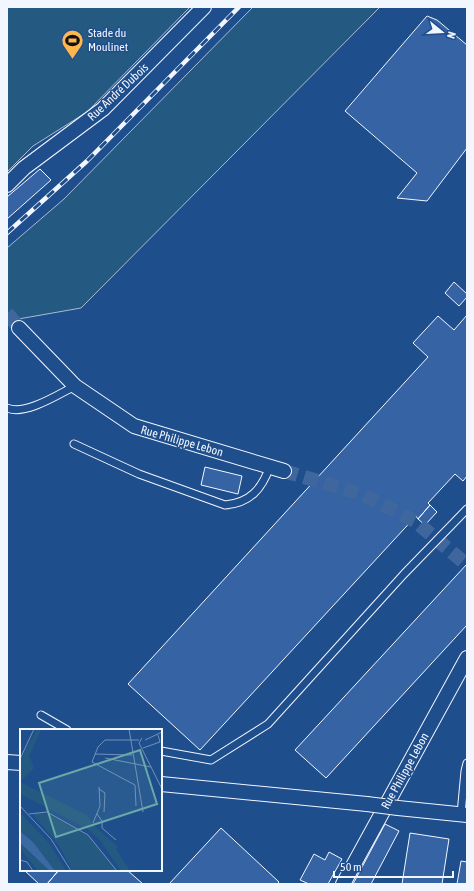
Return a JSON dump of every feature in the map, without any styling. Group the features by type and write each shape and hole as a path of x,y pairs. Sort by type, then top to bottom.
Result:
{"street":[{"name":"Rue André Dubois","path":"7,185 24,168 103,109 204,7"},
{"name":"Rue Philippe Lebon","path":"19,328 75,386 134,426 284,471"},
{"name":"Rue Philippe Lebon","path":"343,884 467,658"},
{"path":"7,762 20,763"},
{"path":"162,784 464,814"}],"lane":[{"path":"7,408 12,410 30,408 75,386"},
{"path":"74,444 139,474 225,505 236,504 248,499 264,482 270,466"},
{"path":"162,751 212,760 268,724 404,574 467,509"},
{"path":"41,715 65,729"},
{"path":"464,814 464,771 467,763"}],"shaded area":[{"name":"Stade du Moulinet","path":"7,7 190,7 87,112 33,146 7,172"},
{"path":"253,7 380,7 81,308 7,321 7,248 64,199"}],"building":[{"path":"427,16 437,20 467,45 467,148 427,201 397,198 417,173 345,111"},
{"path":"40,169 51,180 7,219 7,197"},
{"path":"454,282 467,294 467,297 459,306 445,293"},
{"path":"467,315 467,476 463,481 455,474 428,503 430,505 418,519 416,516 200,750 128,684 428,357 413,343 438,316 454,330"},
{"path":"205,467 242,476 238,494 201,485"},
{"path":"430,505 437,512 425,525 418,519"},
{"path":"467,564 467,625 326,778 295,750"},
{"path":"385,824 399,831 371,884 353,884"},
{"path":"221,828 279,882 277,884 169,884"},
{"path":"410,833 449,839 442,884 402,884"},
{"path":"329,852 342,859 328,884 309,884 300,880 314,854 325,860"},
{"path":"461,861 467,862 467,884 457,884"},
{"path":"25,871 58,871 47,884 39,884"},
{"path":"58,871 128,871 143,884 47,884"}],"tunnel":[{"path":"7,313 19,328"},
{"path":"284,471 361,494 415,521 467,565"}],"railway":[{"path":"7,233 87,161 239,7"}],"place":[{"name":"Stade du Moulinet","path":"73,60"}]}
